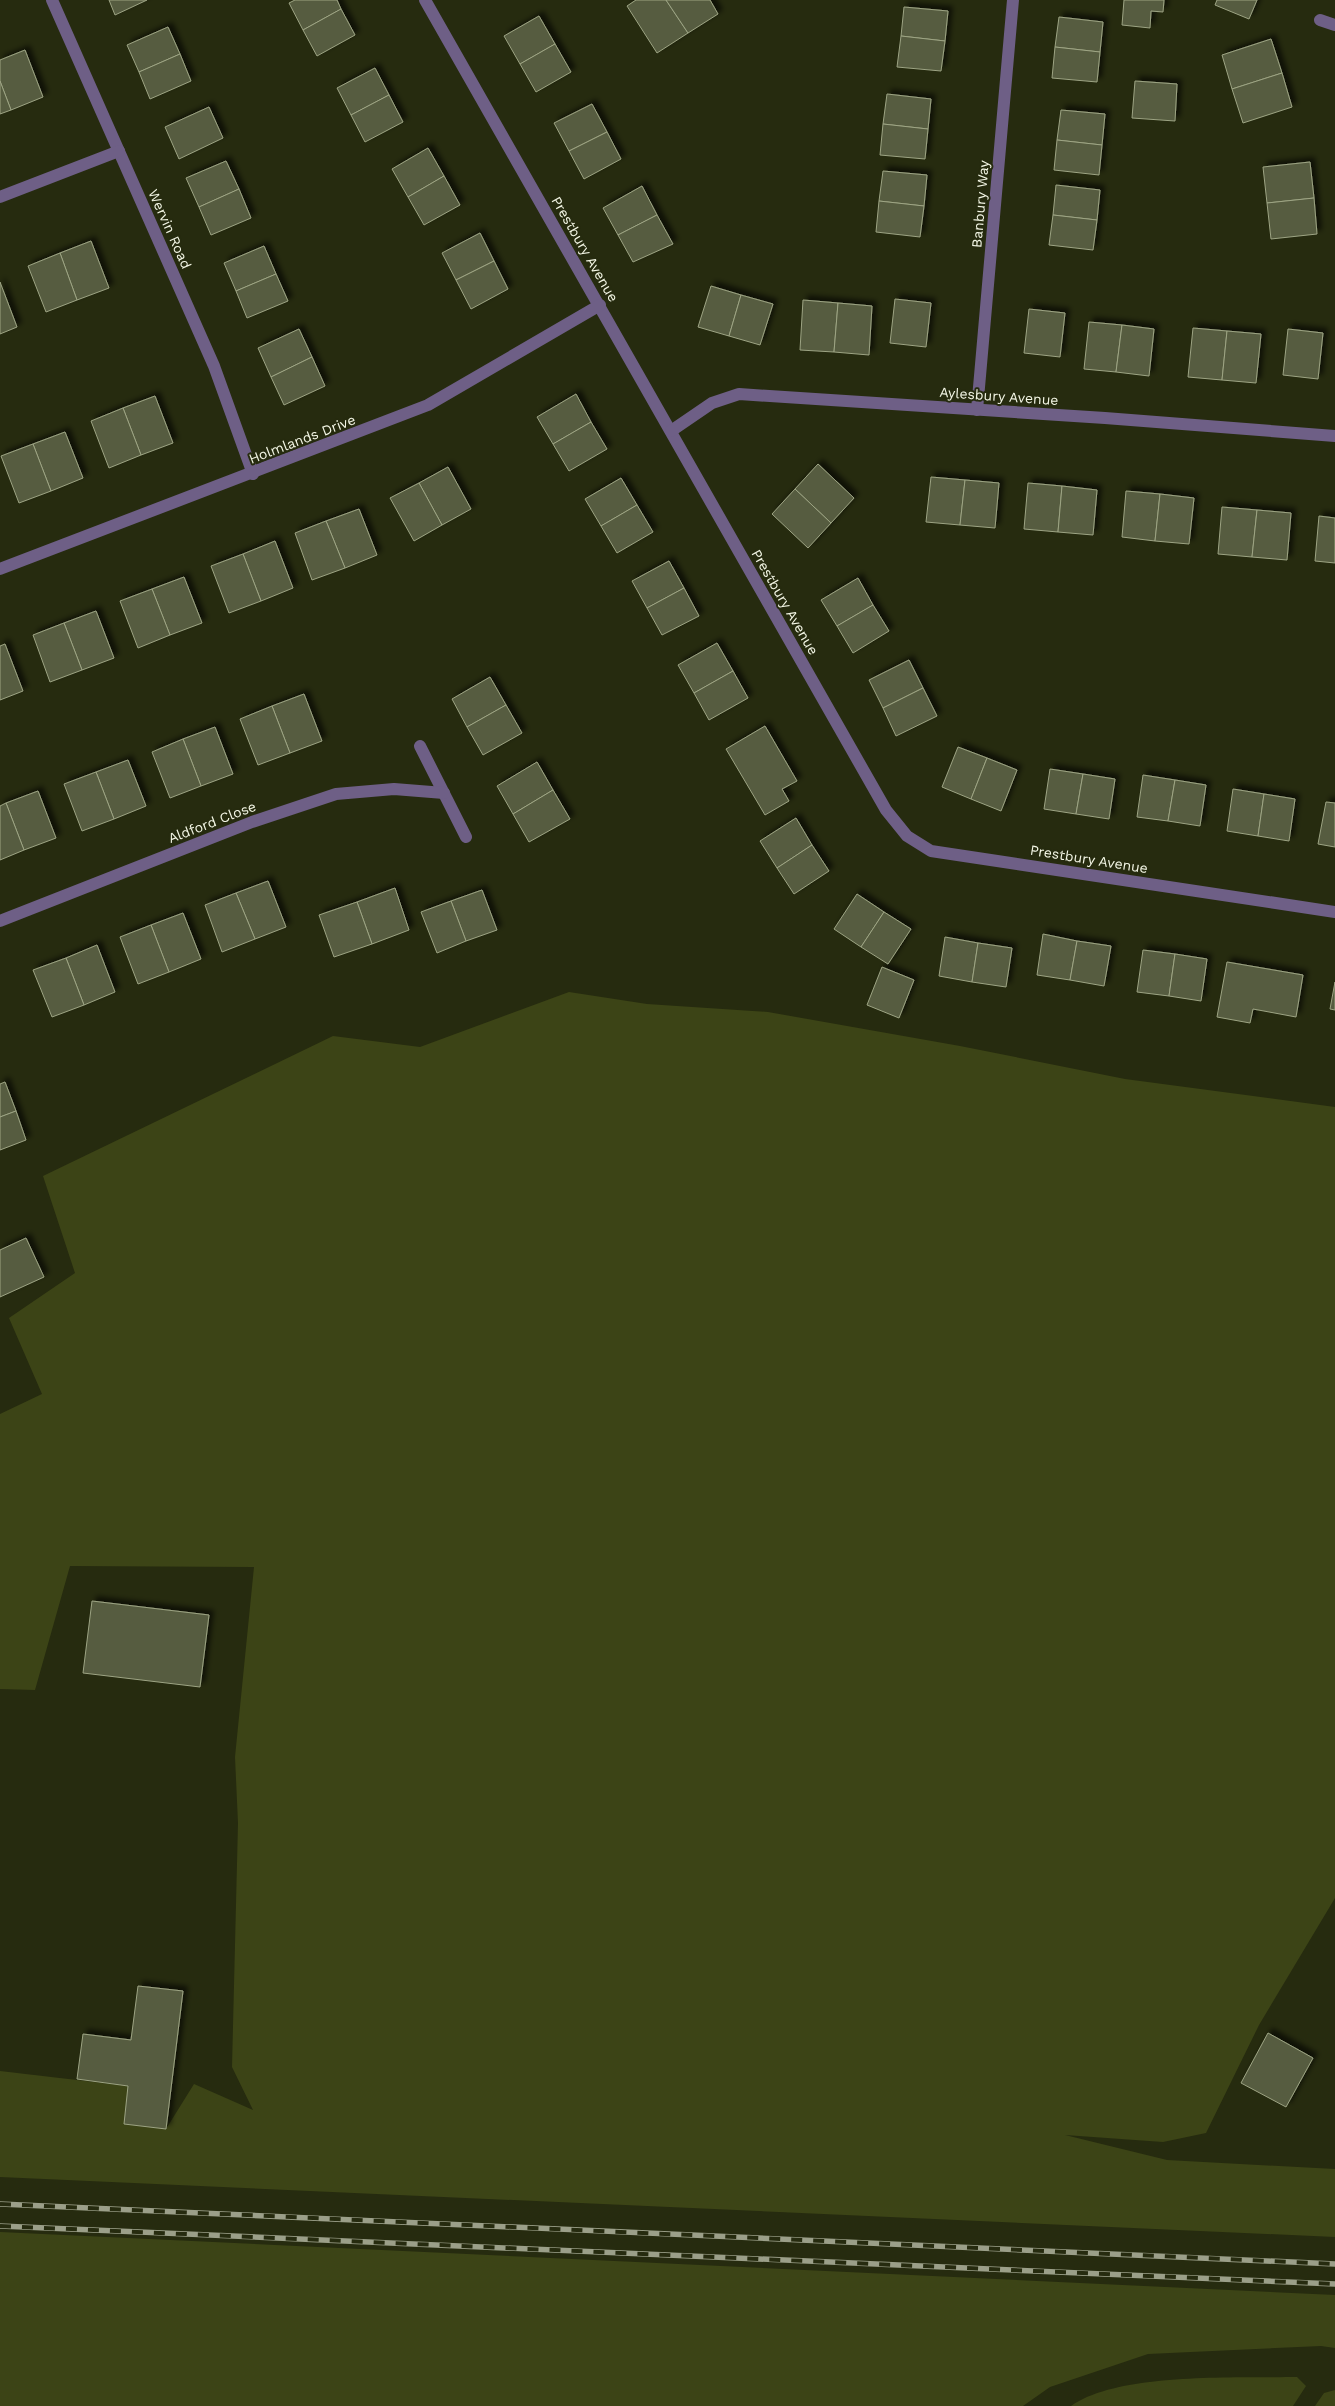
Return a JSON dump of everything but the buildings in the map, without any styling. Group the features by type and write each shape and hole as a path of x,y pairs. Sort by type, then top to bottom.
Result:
{"street":[{"name":"Wervin Road","path":"52,0 214,366 253,474"},
{"name":"Prestbury Avenue","path":"425,0 886,810 907,836 931,851 1335,912"},
{"name":"Banbury Way","path":"977,410 1012,0"},
{"path":"1320,20 1335,25"},
{"path":"0,197 119,150"},
{"name":"Holmlands Drive","path":"0,569 253,474 428,405 600,305"},
{"name":"Aylesbury Avenue","path":"671,431 712,403 739,394 1335,436"},
{"path":"420,746 466,837"},
{"name":"Aldford Close","path":"0,921 252,822 336,794 394,789 444,793"}],"green space":[{"path":"569,992 647,1004 768,1012 960,1046 1125,1079 1335,1107 1335,1898 1259,2025 1206,2133 1163,2142 1065,2135 1167,2160 1335,2169 1335,2237 0,2177 0,2071 128,2086 124,2124 166,2129 194,2084 253,2110 232,2067 238,1823 235,1757 254,1567 70,1566 35,1690 0,1689 0,1414 42,1394 9,1318 75,1273 43,1176 333,1036 420,1047"},
{"path":"0,2232 1335,2295 1335,2348 1321,2346 1148,2354 1050,2387 1023,2406 0,2406"},
{"path":"1297,2377 1306,2386 1293,2406 1071,2406 1092,2395 1118,2387 1147,2382 1179,2379"},
{"path":"1335,2390 1335,2406 1315,2406 1324,2393"}],"railway":[{"path":"0,2204 1335,2264"},
{"path":"0,2226 1335,2284"}]}
